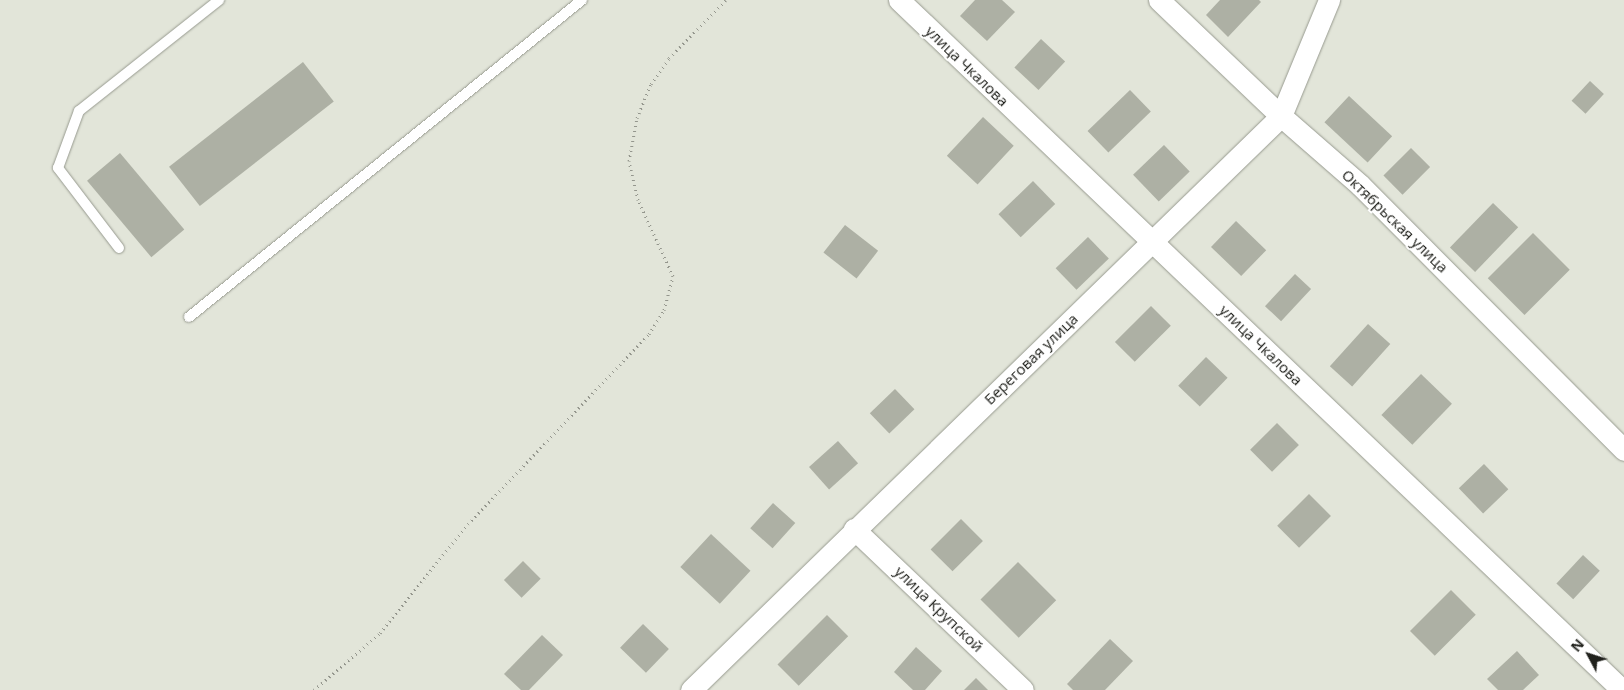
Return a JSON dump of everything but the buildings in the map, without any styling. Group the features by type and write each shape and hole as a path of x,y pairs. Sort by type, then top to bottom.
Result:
{"street":[{"name":"улица Чкалова","path":"899,0 1622,690"},
{"name":"Октябрьская улица","path":"1159,0 1281,116 1360,185 1624,450"},
{"name":"Береговая улица","path":"692,690 854,529 1153,242 1281,116 1329,0"},
{"name":"улица Крупской","path":"854,529 1023,690"}],"lane":[{"path":"119,248 58,168 79,111 219,0"},
{"path":"189,317 582,0"}],"path":[{"path":"314,690 380,633 468,524 648,334 664,310 673,276 638,200 630,161 637,118 651,84 670,58 726,0"}]}
